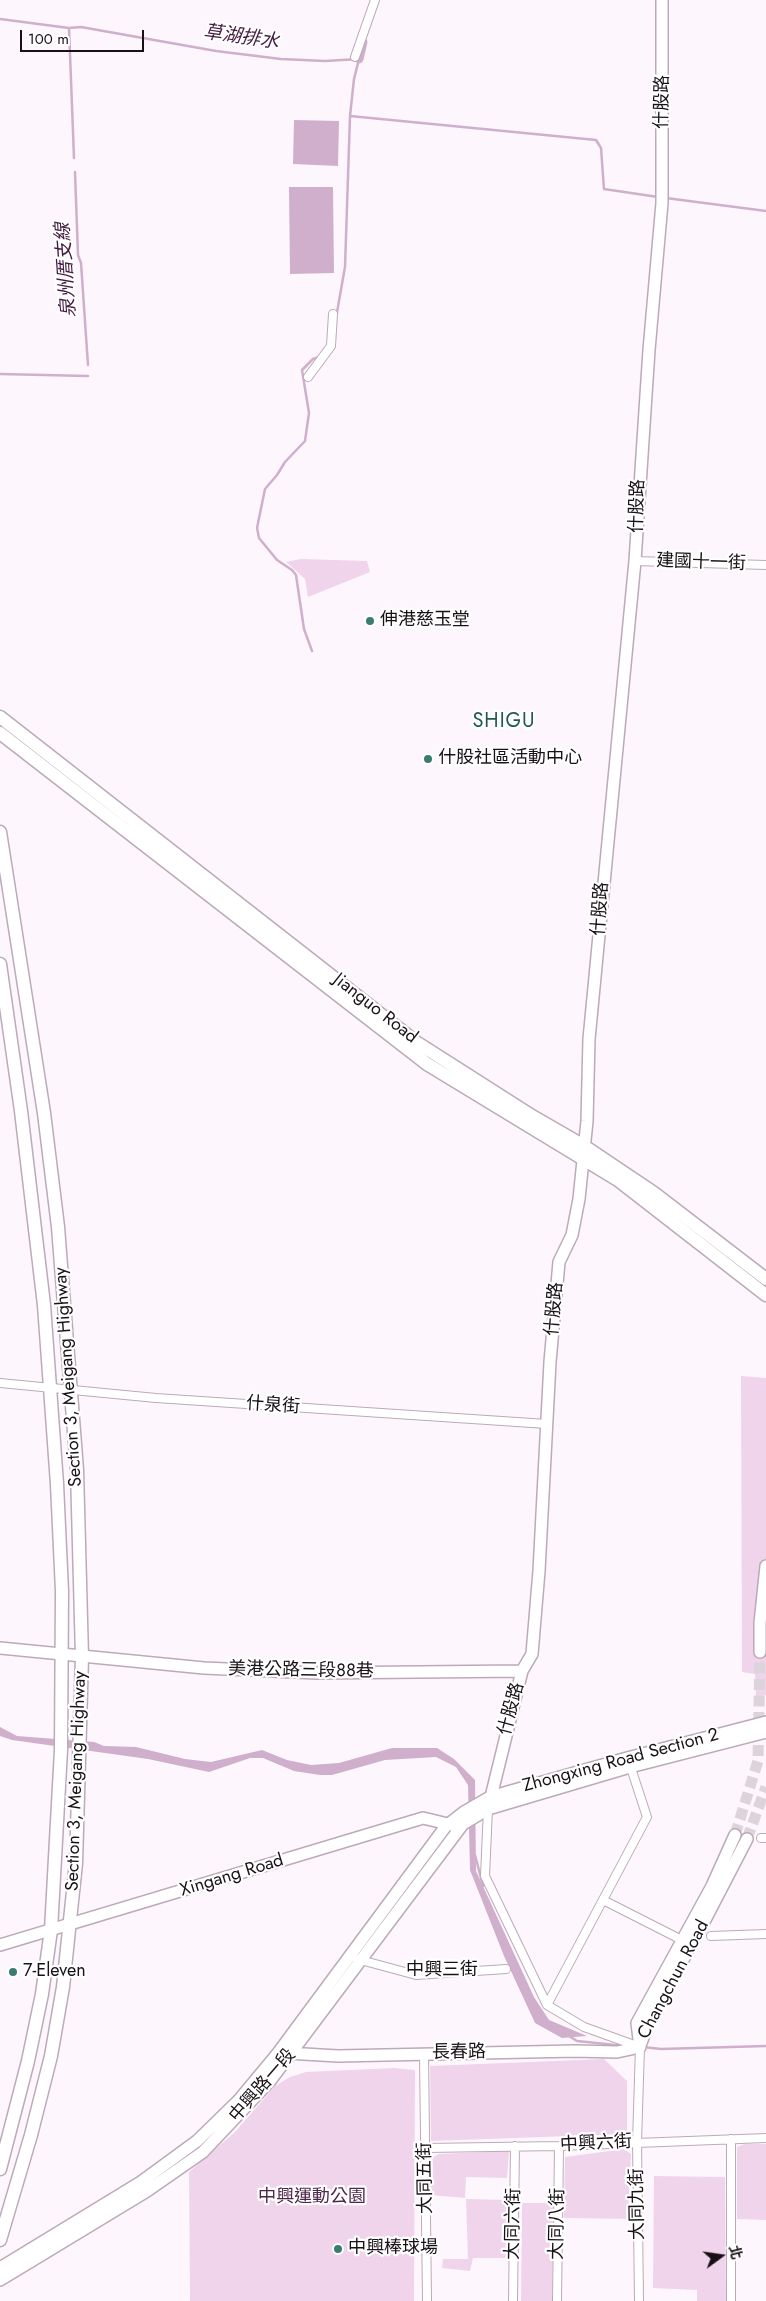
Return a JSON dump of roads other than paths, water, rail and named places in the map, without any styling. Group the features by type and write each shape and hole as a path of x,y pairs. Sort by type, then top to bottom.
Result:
{"main road":[{"name":"Jianguo Road","path":"0,717 427,1064 582,1161 618,1180 766,1295"},
{"name":"Jianguo Road","path":"0,733 416,1042 532,1116 584,1146 654,1193 766,1279"},
{"name":"Section 3, Meigang Highway","path":"0,832 44,1113 58,1228 72,1389 80,1540 82,1657 76,1863 71,1925 51,2056 32,2135 0,2240"},
{"name":"Section 3, Meigang Highway","path":"0,964 34,1216 51,1387 60,1552 61,1655 61,1745 51,1930 42,1994 28,2061 0,2169"}],"street":[{"path":"355,56 375,0"},
{"name":"什股路","path":"489,1803 522,1671 532,1654 559,1262 572,1235 579,1199 588,1096 589,1039 635,561 646,388 662,203 662,0"},
{"path":"308,377 331,346 332,314"},
{"name":"建國十一街","path":"635,561 766,565"},
{"name":"什泉街","path":"0,1383 156,1398 547,1424"},
{"path":"760,1652 760,1623 766,1566"},
{"name":"美港公路三段88巷","path":"0,1648 204,1668 317,1673 522,1671"},
{"name":"Zhongxing Road Section 2","path":"470,1815 489,1803 766,1722"},
{"name":"Zhongxing Road Section 2","path":"629,1762 766,1732"},
{"path":"547,2005 648,1817 629,1762"},
{"path":"489,1803 485,1876 547,2005 584,2027 637,2050"},
{"name":"Xingang Road","path":"0,1945 422,1818 446,1826 470,1815"},
{"name":"中興路一段","path":"0,2268 140,2182 197,2141 239,2100 470,1815"},
{"name":"中興路一段","path":"0,2280 148,2190 203,2152 270,2081 292,2054 355,1958 446,1826"},
{"name":"Changchun Road","path":"637,2050 637,2023 712,1886 734,1835"},
{"name":"Changchun Road","path":"637,2050 649,2021 706,1918 746,1839"},
{"path":"604,1900 676,1937"},
{"path":"711,1936 766,1934"},
{"name":"中興三街","path":"355,1958 416,1974 506,1969"},
{"name":"長春路","path":"278,2053 338,2056 575,2051 617,2052 637,2050"},
{"name":"大同九街","path":"637,2050 639,2301"},
{"name":"大同五街","path":"424,2054 427,2301"},
{"name":"中興六街","path":"426,2148 559,2146 766,2138"},
{"path":"731,2139 731,2301"},
{"name":"大同六街","path":"513,2301 515,2146"},
{"name":"大同八街","path":"557,2301 559,2146"}],"waterway":[{"name":"草湖排水","path":"0,19 69,28 81,27 216,51 281,59 325,61 359,59 354,79 350,116 345,267 336,318"},
{"name":"泉州厝支線","path":"69,28 74,158"},
{"path":"359,59 363,42"},
{"path":"350,116 596,140 601,148 604,189 658,197"},
{"name":"泉州厝支線","path":"75,172 78,255 81,263 88,365"},
{"path":"666,198 766,211"},
{"path":"312,651 304,629 296,575 277,560 259,538 257,528 265,489 285,462 305,441 309,413 302,370 313,359 319,357"},
{"name":"泉州厝支線","path":"0,374 88,376"},
{"path":"475,1855 483,1886"},
{"path":"569,2036 577,2041 625,2046"},
{"path":"643,2047 661,2049 766,2046"}],"tunnel":[{"path":"735,1835 758,1761 760,1652"},
{"path":"747,1839 766,1787"}],"place":[{"name":"伸港慈玉堂","path":"370,621"},
{"name":"什股社區活動中心","path":"428,759"},
{"name":"7-Eleven","path":"13,1972"},
{"name":"中興棒球場","path":"338,2249"}],"district":[{"name":"SHIGU","path":"504,722"}],"park label":[{"name":"中興運動公園","path":"312,2198"}]}
